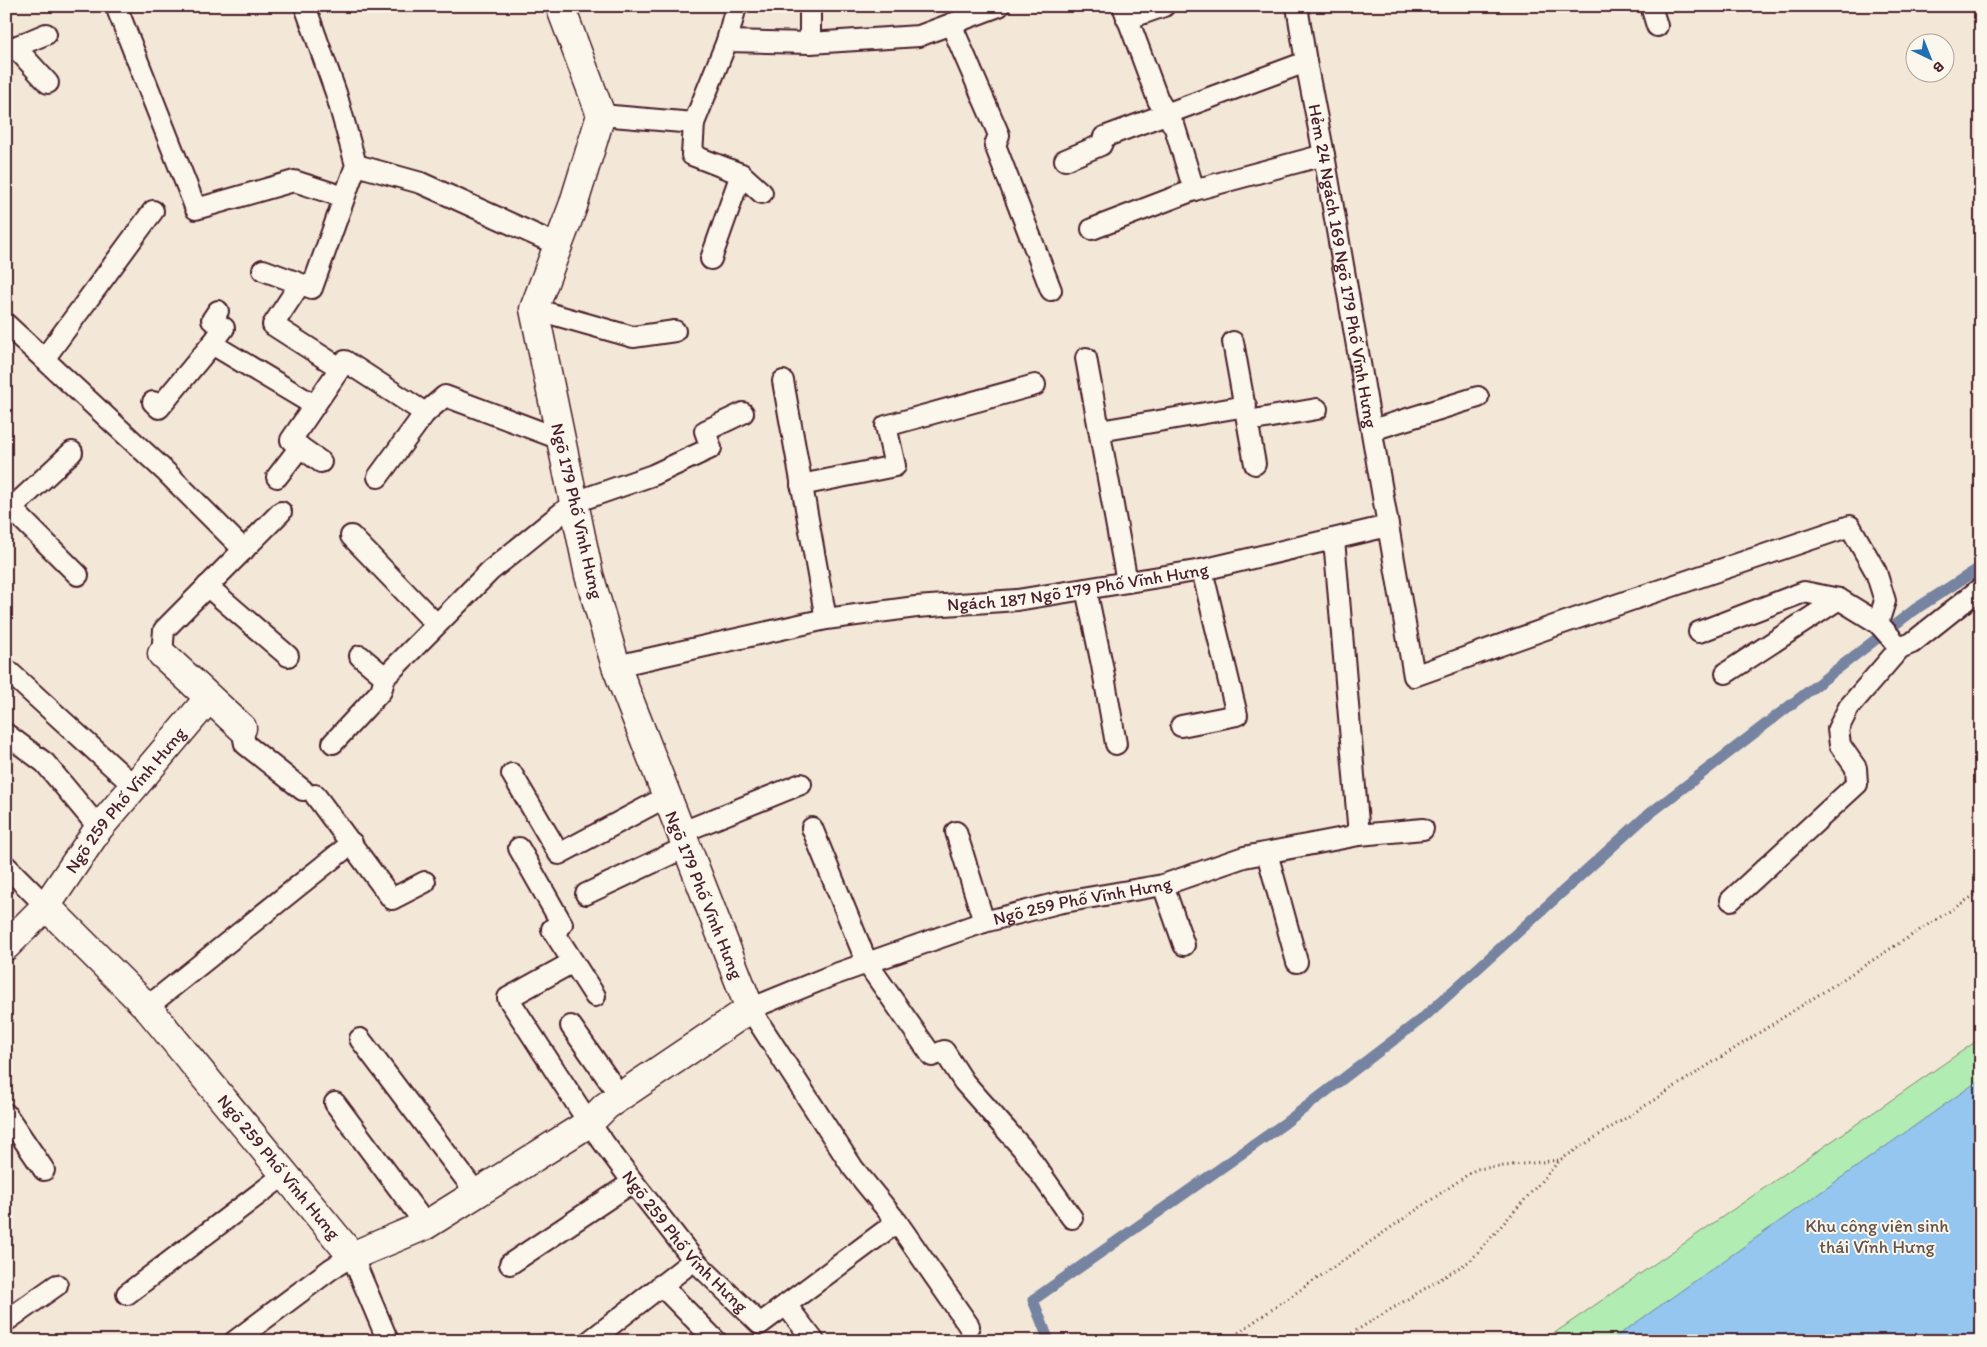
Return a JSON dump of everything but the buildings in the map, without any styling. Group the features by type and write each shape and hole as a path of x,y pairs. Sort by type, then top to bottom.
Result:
{"street":[{"path":"534,310 573,206 601,115 560,6"},
{"name":"Ngõ 179 Phố Vĩnh Hưng","path":"534,310 589,575 616,666 750,1009"},
{"path":"162,654 242,728"},
{"name":"Ngõ 259 Phố Vĩnh Hưng","path":"6,946 46,906 98,828 209,698"},
{"name":"Ngõ 259 Phố Vĩnh Hưng","path":"46,906 147,1007 352,1256 426,1225 477,1194 589,1123 606,1106 620,1096 750,1009"}],"lane":[{"path":"116,6 196,209 294,181 344,197"},
{"path":"263,270 312,288 356,165 336,94 304,6"},
{"path":"736,6 727,41 694,123 692,155 741,174 762,193"},
{"path":"810,6 810,43"},
{"path":"727,41 810,43 919,36 999,6"},
{"path":"1164,6 1125,12 1158,100 1175,128 1194,190"},
{"name":"Hẻm 24 Ngách 169 Ngõ 179 Phố Vĩnh Hưng","path":"1297,6 1388,526"},
{"path":"1651,6 1657,26"},
{"path":"951,24 999,135 995,145 1050,290"},
{"path":"46,34 10,50 48,83"},
{"path":"1065,160 1101,145 1104,137 1306,62"},
{"path":"601,115 694,123"},
{"path":"1092,229 1194,190 1324,155"},
{"path":"356,165 421,183 558,245"},
{"path":"711,259 741,174"},
{"path":"44,359 154,211"},
{"path":"300,284 274,325 340,368"},
{"path":"534,310 633,337 675,331"},
{"path":"153,402 159,408 224,328 212,320 218,311"},
{"path":"6,324 166,472 244,550"},
{"path":"1233,342 1255,464"},
{"path":"212,344 314,405"},
{"path":"1086,358 1127,582"},
{"path":"321,462 291,440 345,360 425,412"},
{"path":"783,381 826,619"},
{"path":"801,485 894,466 886,426 1034,385"},
{"path":"378,477 425,412 445,396 560,439"},
{"path":"1372,430 1478,396"},
{"path":"1100,431 1247,414 1317,409"},
{"path":"333,744 381,691 385,677 490,570 575,502 653,475 711,448 705,431 743,413"},
{"path":"277,478 300,447"},
{"path":"72,452 9,506 78,574"},
{"path":"162,654 164,630 281,512"},
{"path":"1388,526 1414,676 1554,626 1850,526 1876,572 1885,601 1878,623"},
{"name":"Ngách 187 Ngõ 179 Phố Vĩnh Hưng","path":"616,666 826,619 916,607 1017,600 1202,570 1388,526"},
{"path":"351,536 436,624"},
{"path":"1334,538 1359,835"},
{"path":"1181,726 1237,715 1202,570"},
{"path":"207,586 288,656"},
{"path":"1731,900 1857,784 1856,768 1840,745 1838,729 1849,707 1900,648 1912,643 1981,588"},
{"path":"1086,589 1116,744"},
{"path":"1698,632 1804,592 1839,599 1878,623 1900,648"},
{"path":"1726,673 1839,599"},
{"path":"360,656 385,677"},
{"path":"6,669 134,786"},
{"path":"242,728 245,744 309,792 352,844 392,900 425,882"},
{"path":"6,734 45,763 98,828"},
{"path":"512,774 559,854 666,797"},
{"path":"586,894 683,840 801,784"},
{"path":"812,828 867,963 932,1056 944,1050 964,1082 1024,1150 1072,1218"},
{"name":"Ngõ 259 Phố Vĩnh Hưng","path":"750,1009 867,963 984,922 1058,903 1164,885 1244,857 1359,835 1423,829"},
{"path":"956,832 984,922"},
{"path":"147,1007 352,844"},
{"path":"518,848 562,924 552,929 595,996"},
{"path":"1267,853 1297,962"},
{"path":"6,866 46,906"},
{"path":"1164,885 1184,945"},
{"path":"572,962 508,998 589,1123"},
{"path":"750,1009 853,1168 897,1222 969,1326"},
{"path":"571,1026 620,1096"},
{"path":"360,1040 477,1194"},
{"path":"335,1103 426,1225"},
{"path":"6,1114 44,1170"},
{"name":"Ngõ 259 Phố Vĩnh Hưng","path":"589,1123 694,1260 760,1324 897,1222"},
{"path":"127,1294 284,1175"},
{"path":"510,1264 633,1182"},
{"path":"235,1341 331,1269 352,1256 388,1341"},
{"path":"590,1341 694,1260"},
{"path":"6,1321 56,1285"},
{"path":"661,1285 716,1341"},
{"path":"786,1305 814,1341"}],"path":[{"path":"1339,1341 1470,1261 1560,1160 1981,891"},
{"path":"1226,1341 1476,1169 1560,1160"}],"green space":[{"name":"Khu công viên sinh thái Vĩnh Hưng","path":"1981,1038 1981,1341 1543,1341"}],"water":[{"name":"Khu công viên sinh thái Vĩnh Hưng","path":"1981,1079 1981,1341 1610,1341"}],"waterway":[{"path":"1049,1341 1033,1300 1285,1123 1424,1017 1644,818 1914,610 1981,567"}]}
